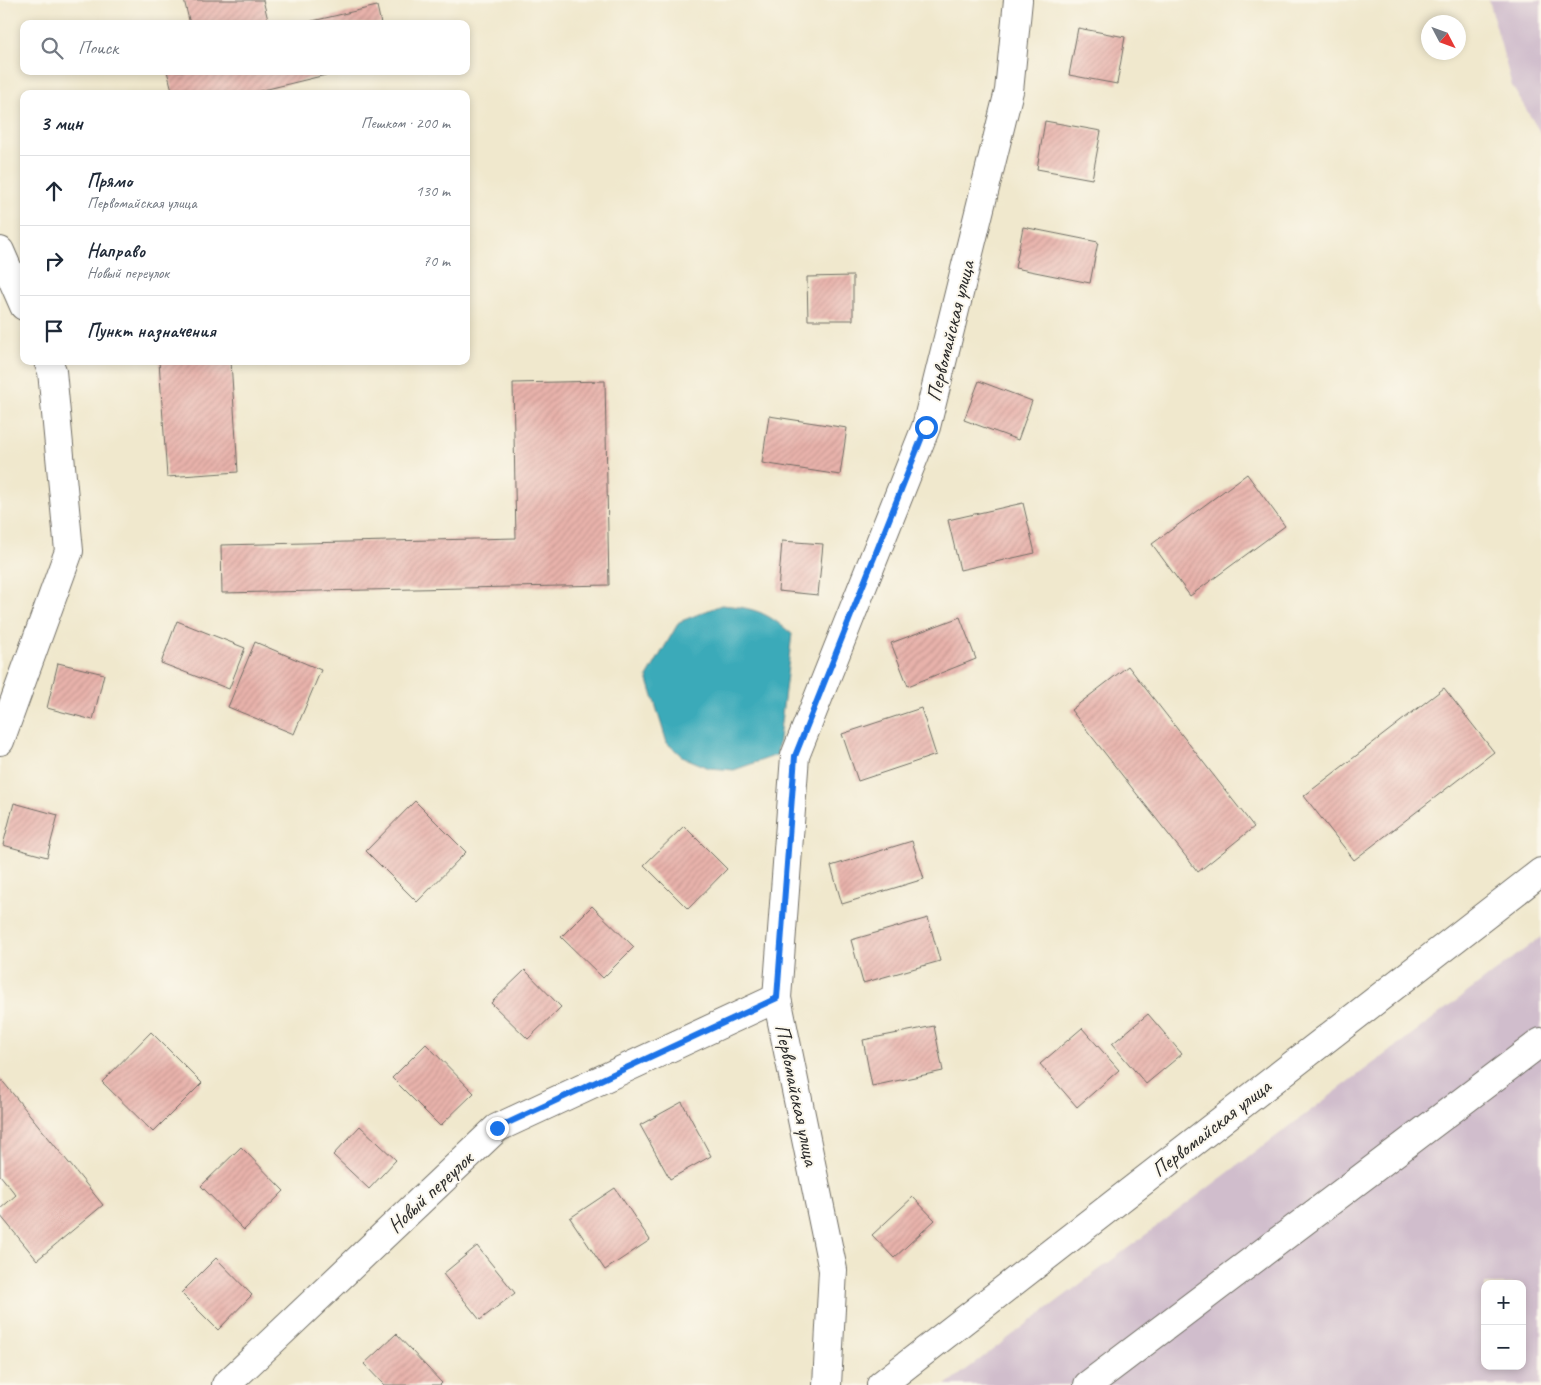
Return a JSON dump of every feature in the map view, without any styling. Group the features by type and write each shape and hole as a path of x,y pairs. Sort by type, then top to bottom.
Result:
{"street":[{"name":"Первомайская улица","path":"826,1385 833,1270 777,998 795,756 926,427 1009,92 1018,0"},
{"path":"0,251 20,297"},
{"path":"0,740 69,551 52,371 50,365"},
{"name":"Первомайская улица","path":"881,1385 1541,872"},
{"name":"Новый переулок","path":"226,1385 497,1128 777,998"},
{"path":"1088,1385 1541,1042"}],"shaded area":[{"path":"1489,0 1541,0 1541,134 1512,86"},
{"path":"1541,937 1541,1385 946,1385"}],"water":[{"path":"721,605 760,612 792,634 777,755 734,770 709,768 683,757 667,743 647,677 679,622"}],"building":[{"path":"184,0 263,0 268,20 189,20"},
{"path":"377,6 380,20 317,20"},
{"path":"1078,28 1125,37 1117,84 1069,75"},
{"path":"168,75 326,75 264,90 172,90"},
{"path":"1045,121 1101,131 1092,179 1037,169"},
{"path":"1023,227 1098,242 1090,283 1015,268"},
{"path":"853,276 853,320 808,320 807,277"},
{"path":"159,365 231,365 238,472 167,477"},
{"path":"605,381 609,585 222,593 221,545 516,538 513,383"},
{"path":"979,381 1032,401 1018,440 964,420"},
{"path":"769,416 847,428 840,475 762,463"},
{"path":"1247,474 1285,526 1190,596 1152,544"},
{"path":"1023,503 1035,553 960,570 948,520"},
{"path":"782,541 823,544 818,595 778,591"},
{"path":"960,617 976,659 908,686 891,643"},
{"path":"177,621 245,648 229,689 161,663"},
{"path":"255,642 321,670 294,734 228,707"},
{"path":"58,663 104,674 93,720 47,708"},
{"path":"1128,666 1254,827 1198,872 1071,710"},
{"path":"1444,688 1494,752 1354,860 1304,796"},
{"path":"921,708 936,755 858,781 842,734"},
{"path":"415,801 466,852 417,902 366,851"},
{"path":"14,803 58,815 47,857 3,845"},
{"path":"684,826 727,869 688,909 644,865"},
{"path":"912,841 924,879 842,904 831,866"},
{"path":"592,906 634,947 603,978 561,937"},
{"path":"928,918 940,961 863,983 851,940"},
{"path":"525,970 561,1007 528,1039 491,1003"},
{"path":"1148,1014 1182,1054 1146,1084 1112,1044"},
{"path":"934,1026 943,1071 872,1086 863,1040"},
{"path":"1082,1028 1119,1070 1077,1107 1040,1064"},
{"path":"151,1032 202,1083 153,1132 102,1082"},
{"path":"426,1044 474,1093 440,1126 392,1078"},
{"path":"0,1078 103,1205 37,1260 0,1215 0,1209 16,1195 0,1175"},
{"path":"682,1102 711,1156 670,1179 640,1125"},
{"path":"360,1126 396,1160 369,1189 333,1155"},
{"path":"241,1147 284,1191 244,1230 201,1186"},
{"path":"615,1188 650,1240 605,1270 570,1218"},
{"path":"913,1197 935,1220 894,1258 872,1235"},
{"path":"477,1246 515,1293 480,1320 443,1274"},
{"path":"216,1258 252,1295 218,1330 181,1293"},
{"path":"396,1334 442,1383 440,1385 384,1385 364,1364"}],"route":[{"path":"497,1128 777,998 795,756 926,427"}]}
